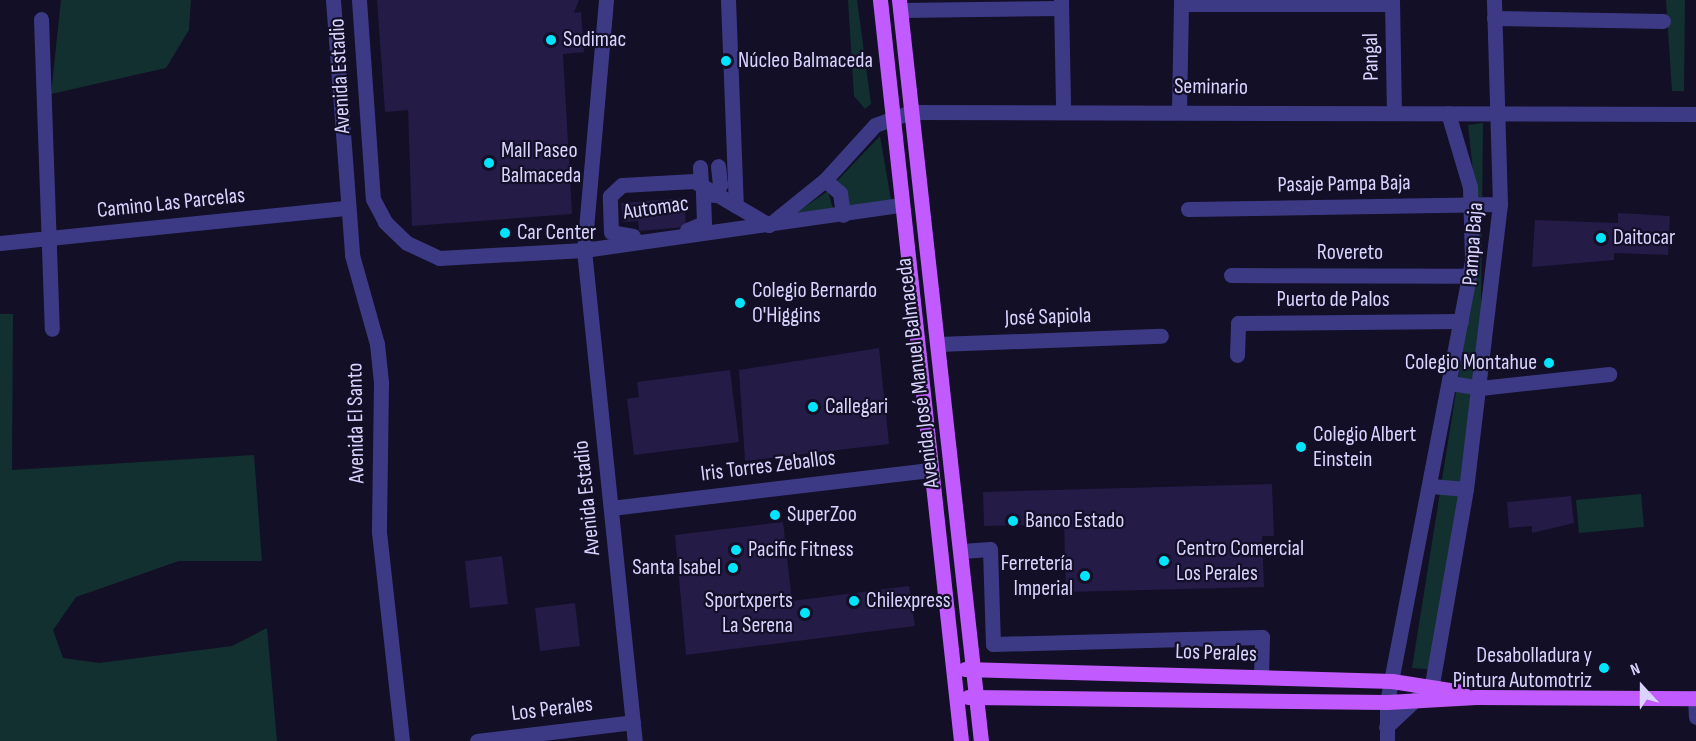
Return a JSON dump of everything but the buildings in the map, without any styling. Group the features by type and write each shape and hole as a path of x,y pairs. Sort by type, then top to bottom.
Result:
{"main road":[{"name":"Avenida José Manuel Balmaceda","path":"880,0 890,116 961,741"},
{"name":"Avenida José Manuel Balmaceda","path":"900,5 962,551 981,741"},
{"name":"Los Perales","path":"952,669 1392,681 1432,684 1476,697"},
{"path":"1130,699 1126,682 1135,674"},
{"name":"Los Perales","path":"956,697 1387,702 1476,697 1695,698"}],"street":[{"name":"Avenida El Santo","path":"333,0 352,255 377,344 381,383 379,532 402,741"},
{"name":"Avenida Estadio","path":"359,0 368,179 385,222 407,243 439,258 584,250 901,205"},
{"path":"584,250 606,0"},
{"path":"728,0 736,206"},
{"name":"Pampa Baja","path":"1387,734 1432,684 1466,489 1480,388 1500,204 1494,0"},
{"path":"1179,109 1181,2 1392,2"},
{"name":"Pangal","path":"1392,2 1394,113"},
{"path":"900,5 1061,4 1063,109"},
{"path":"1494,18 1663,21"},
{"path":"41,19 45,238 52,329"},
{"name":"Seminario","path":"769,225 825,180 875,125 890,116 911,112 1179,109 1496,114 1696,114"},
{"name":"Pampa Baja","path":"1387,734 1387,702 1431,486 1468,276 1472,205 1448,113"},
{"path":"700,167 706,190 720,185 718,166"},
{"path":"825,180 840,193 843,215"},
{"name":"Automac","path":"706,190 704,223 693,230 619,237 611,232 609,203 622,185 706,190 769,225"},
{"path":"587,204 609,203"},
{"name":"Pasaje Pampa Baja","path":"1188,209 1500,204"},
{"name":"Camino Las Parcelas","path":"0,243 347,208"},
{"name":"Avenida Estadio","path":"584,250 635,741"},
{"name":"Rovereto","path":"1231,275 1468,276"},
{"name":"Puerto de Palos","path":"1237,355 1238,323 1461,321"},
{"name":"José Sapiola","path":"938,344 1161,336"},
{"path":"1450,383 1480,388 1609,375"},
{"name":"Iris Torres Zeballos","path":"611,508 930,470"},
{"path":"1431,486 1466,489"},
{"path":"962,551 990,549 993,644 1262,638 1260,677"},
{"path":"1695,698 1696,717"},
{"name":"Los Perales","path":"477,741 633,722"}],"green space":[{"path":"61,0 191,0 189,30 166,68 51,94"},
{"path":"848,0 857,0 871,104 865,109 854,96"},
{"path":"1666,0 1685,0 1684,91 1672,91"},
{"path":"1483,123 1481,315 1436,670 1412,668 1474,279 1478,218 1468,125"},
{"path":"880,136 891,200 847,209 835,183"},
{"path":"828,191 833,209 787,219"},
{"path":"0,314 13,314 12,470 254,455 262,561 179,561 76,597 53,630 63,658 99,663 232,646 267,628 277,741 0,741"},
{"path":"1641,494 1644,527 1579,533 1576,500"}],"place":[{"name":"Sodimac","path":"551,40"},
{"name":"Núcleo Balmaceda","path":"726,61"},
{"name":"Mall Paseo Balmaceda","path":"489,163"},
{"name":"Car Center","path":"505,233"},
{"name":"Daitocar","path":"1601,238"},
{"name":"Colegio Bernardo O'Higgins","path":"740,303"},
{"name":"Colegio Montahue","path":"1549,363"},
{"name":"Callegari","path":"813,407"},
{"name":"Colegio Albert Einstein","path":"1301,447"},
{"name":"SuperZoo","path":"775,515"},
{"name":"Banco Estado","path":"1013,521"},
{"name":"Pacific Fitness","path":"736,550"},
{"name":"Centro Comercial Los Perales","path":"1164,561"},
{"name":"Santa Isabel","path":"733,568"},
{"name":"Ferretería Imperial","path":"1085,576"},
{"name":"Chilexpress","path":"854,601"},
{"name":"Sportxperts La Serena","path":"805,613"},
{"name":"Desabolladura y Pintura Automotriz","path":"1604,668"}]}
